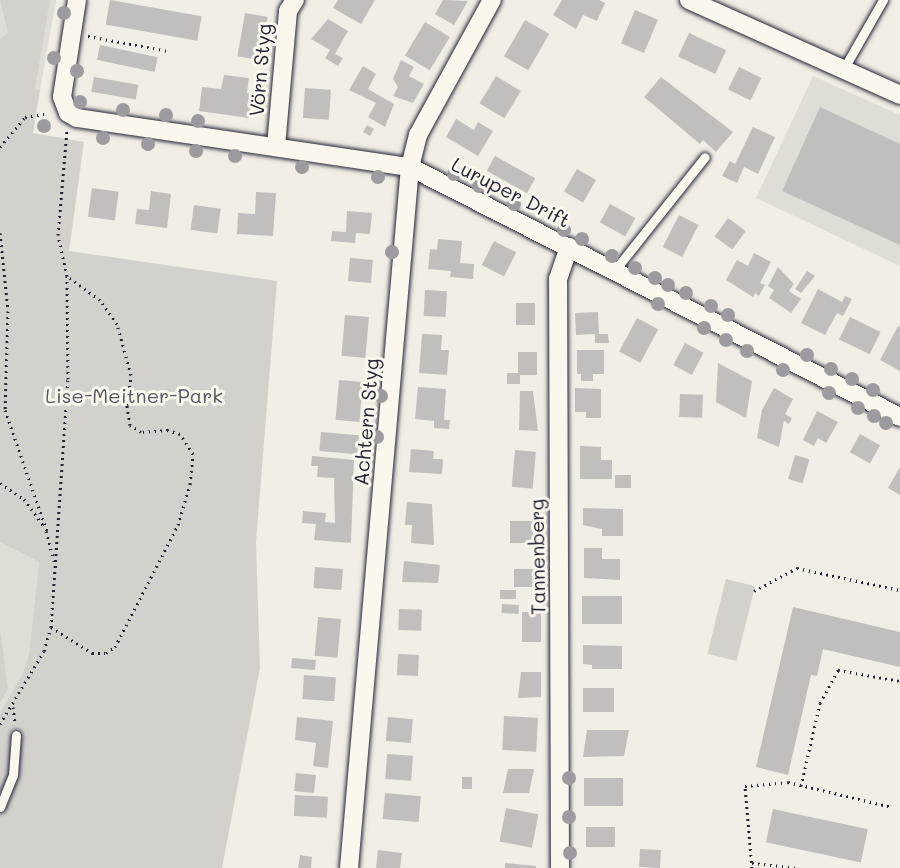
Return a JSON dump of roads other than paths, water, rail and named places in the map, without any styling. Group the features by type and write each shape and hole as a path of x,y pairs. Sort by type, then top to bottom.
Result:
{"street":[{"name":"Luruper Drift","path":"77,0 63,84 63,105 68,113 87,121 276,146 410,167 900,417"},
{"name":"Vörn Styg","path":"276,146 288,11 294,0"},
{"name":"Achtern Styg","path":"349,868 410,167 418,135 492,0"},
{"path":"701,2 900,95"},
{"name":"Tannenberg","path":"561,868 558,279 569,247"}],"lane":[{"path":"843,70 883,0"},
{"path":"615,270 705,157"},
{"path":"0,807 13,775 16,735"}],"park label":[{"name":"Lise-Meitner-Park","path":"134,395"}]}
